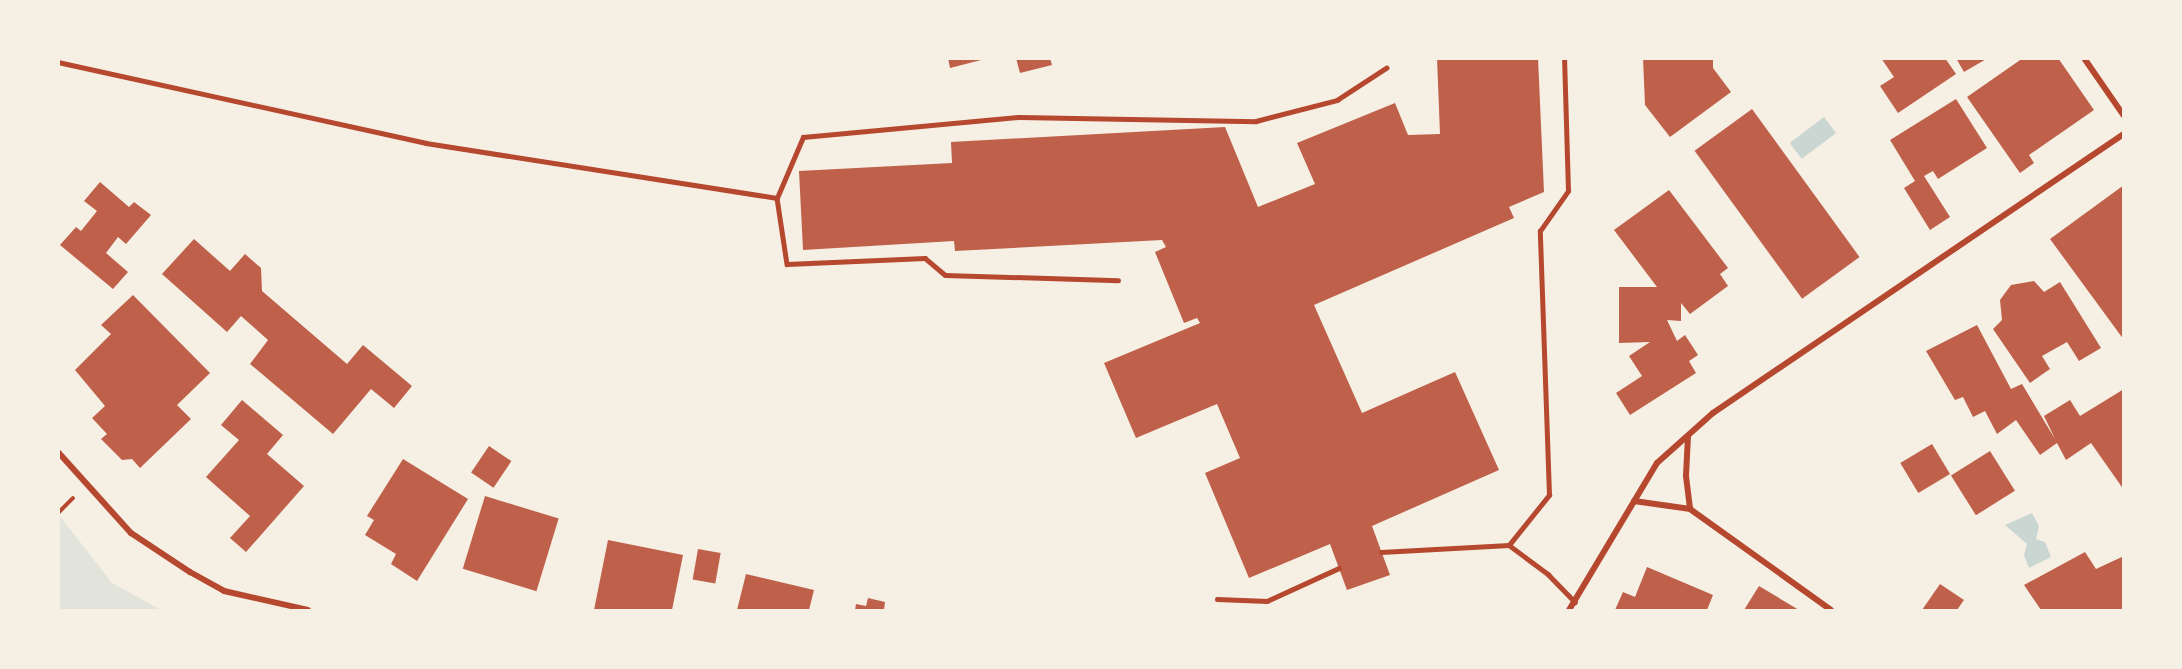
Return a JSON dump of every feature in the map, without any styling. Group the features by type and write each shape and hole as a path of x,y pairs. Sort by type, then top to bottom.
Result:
{"street":[{"path":"2084,58 2124,116"},
{"path":"1569,610 1657,463 1713,413 2124,134"},
{"path":"1688,436 1686,476 1690,509"},
{"path":"58,452 131,533 224,591 308,610"},
{"path":"1634,501 1690,509 1831,610"}],"lane":[{"path":"1509,545 1549,495 1540,231 1568,191 1564,58"},
{"path":"58,62 426,143 777,198"},
{"path":"1118,280 945,275 925,258 787,264 777,198 803,137 1019,117 1256,122 1337,100 1386,68"},
{"path":"1381,552 1509,545 1548,574 1575,602"},
{"path":"1217,599 1267,601 1339,568"}],"shaded area":[{"path":"1824,117 1836,133 1802,159 1790,143"},
{"path":"2032,513 2039,526 2036,539 2045,542 2051,557 2029,568 2024,555 2027,544 2005,525"},
{"path":"59,515 112,583 161,610 59,610"}],"building":[{"path":"948,58 985,58 985,59 950,68"},
{"path":"1016,58 1050,58 1052,65 1020,73"},
{"path":"1437,58 1538,58 1544,192 1509,207 1514,218 1314,305 1362,413 1455,372 1499,470 1372,526 1390,575 1347,590 1330,544 1249,578 1205,473 1240,458 1217,404 1136,438 1104,363 1200,323 1197,318 1184,323 1155,252 1166,247 1162,240 955,251 954,241 803,250 799,171 952,163 951,142 1225,127 1258,207 1315,184 1297,143 1395,103 1408,135 1440,134"},
{"path":"1643,58 1713,58 1713,68 1731,92 1670,137 1645,105"},
{"path":"1881,58 1945,58 1956,74 1898,113 1880,86 1894,77"},
{"path":"1956,58 1988,58 1964,72"},
{"path":"2023,58 2058,58 2094,110 2029,155 2034,163 2020,173 1967,97"},
{"path":"1956,99 1987,148 1938,179 1933,171 1924,176 1950,217 1930,230 1904,188 1915,181 1890,140"},
{"path":"1752,109 1860,257 1802,299 1695,151"},
{"path":"100,182 129,207 134,202 151,215 126,244 118,237 106,253 128,272 113,289 60,245 76,227 81,231 97,211 84,201"},
{"path":"2124,185 2124,340 2050,239"},
{"path":"1669,190 1728,268 1720,274 1728,286 1690,314 1681,303 1681,321 1667,320 1677,341 1685,335 1698,355 1689,361 1696,373 1630,415 1616,393 1642,376 1629,356 1650,342 1619,343 1619,287 1657,287 1614,230"},
{"path":"194,239 230,271 245,254 261,268 262,291 347,364 363,345 412,386 394,408 371,389 333,434 250,364 268,340 241,316 227,332 162,274"},
{"path":"2034,281 2044,292 2060,282 2101,348 2079,361 2067,342 2042,356 2050,369 2030,383 1993,329 2002,320 2000,300 2011,285"},
{"path":"133,295 210,373 177,405 191,419 140,468 132,459 122,460 101,439 107,434 92,418 105,406 75,370 111,334 101,325"},
{"path":"1977,325 2011,389 2022,384 2055,439 2044,416 2070,400 2080,416 2124,389 2124,490 2091,443 2066,460 2057,443 2040,455 2016,420 1997,434 1985,411 1973,417 1963,397 1955,400 1926,351"},
{"path":"242,400 283,435 267,454 304,486 246,552 230,538 250,516 206,477 239,440 221,425"},
{"path":"1932,444 1950,474 1918,493 1900,463"},
{"path":"489,446 511,461 493,488 471,473"},
{"path":"1990,451 2015,491 1976,515 1951,475"},
{"path":"403,459 468,499 417,581 391,564 396,554 365,535 374,520 367,516"},
{"path":"485,496 559,519 536,591 463,569"},
{"path":"608,540 683,555 672,610 594,610"},
{"path":"698,549 721,553 715,584 693,580"},
{"path":"2085,552 2096,569 2124,556 2124,610 2041,610 2024,585"},
{"path":"1647,567 1713,595 1707,610 1615,610 1623,592 1635,597"},
{"path":"746,574 814,590 809,610 737,610"},
{"path":"1940,584 1964,600 1957,610 1922,610"},
{"path":"1759,586 1799,610 1744,610"},
{"path":"868,598 885,602 884,610 855,610 856,604 866,606"}]}
